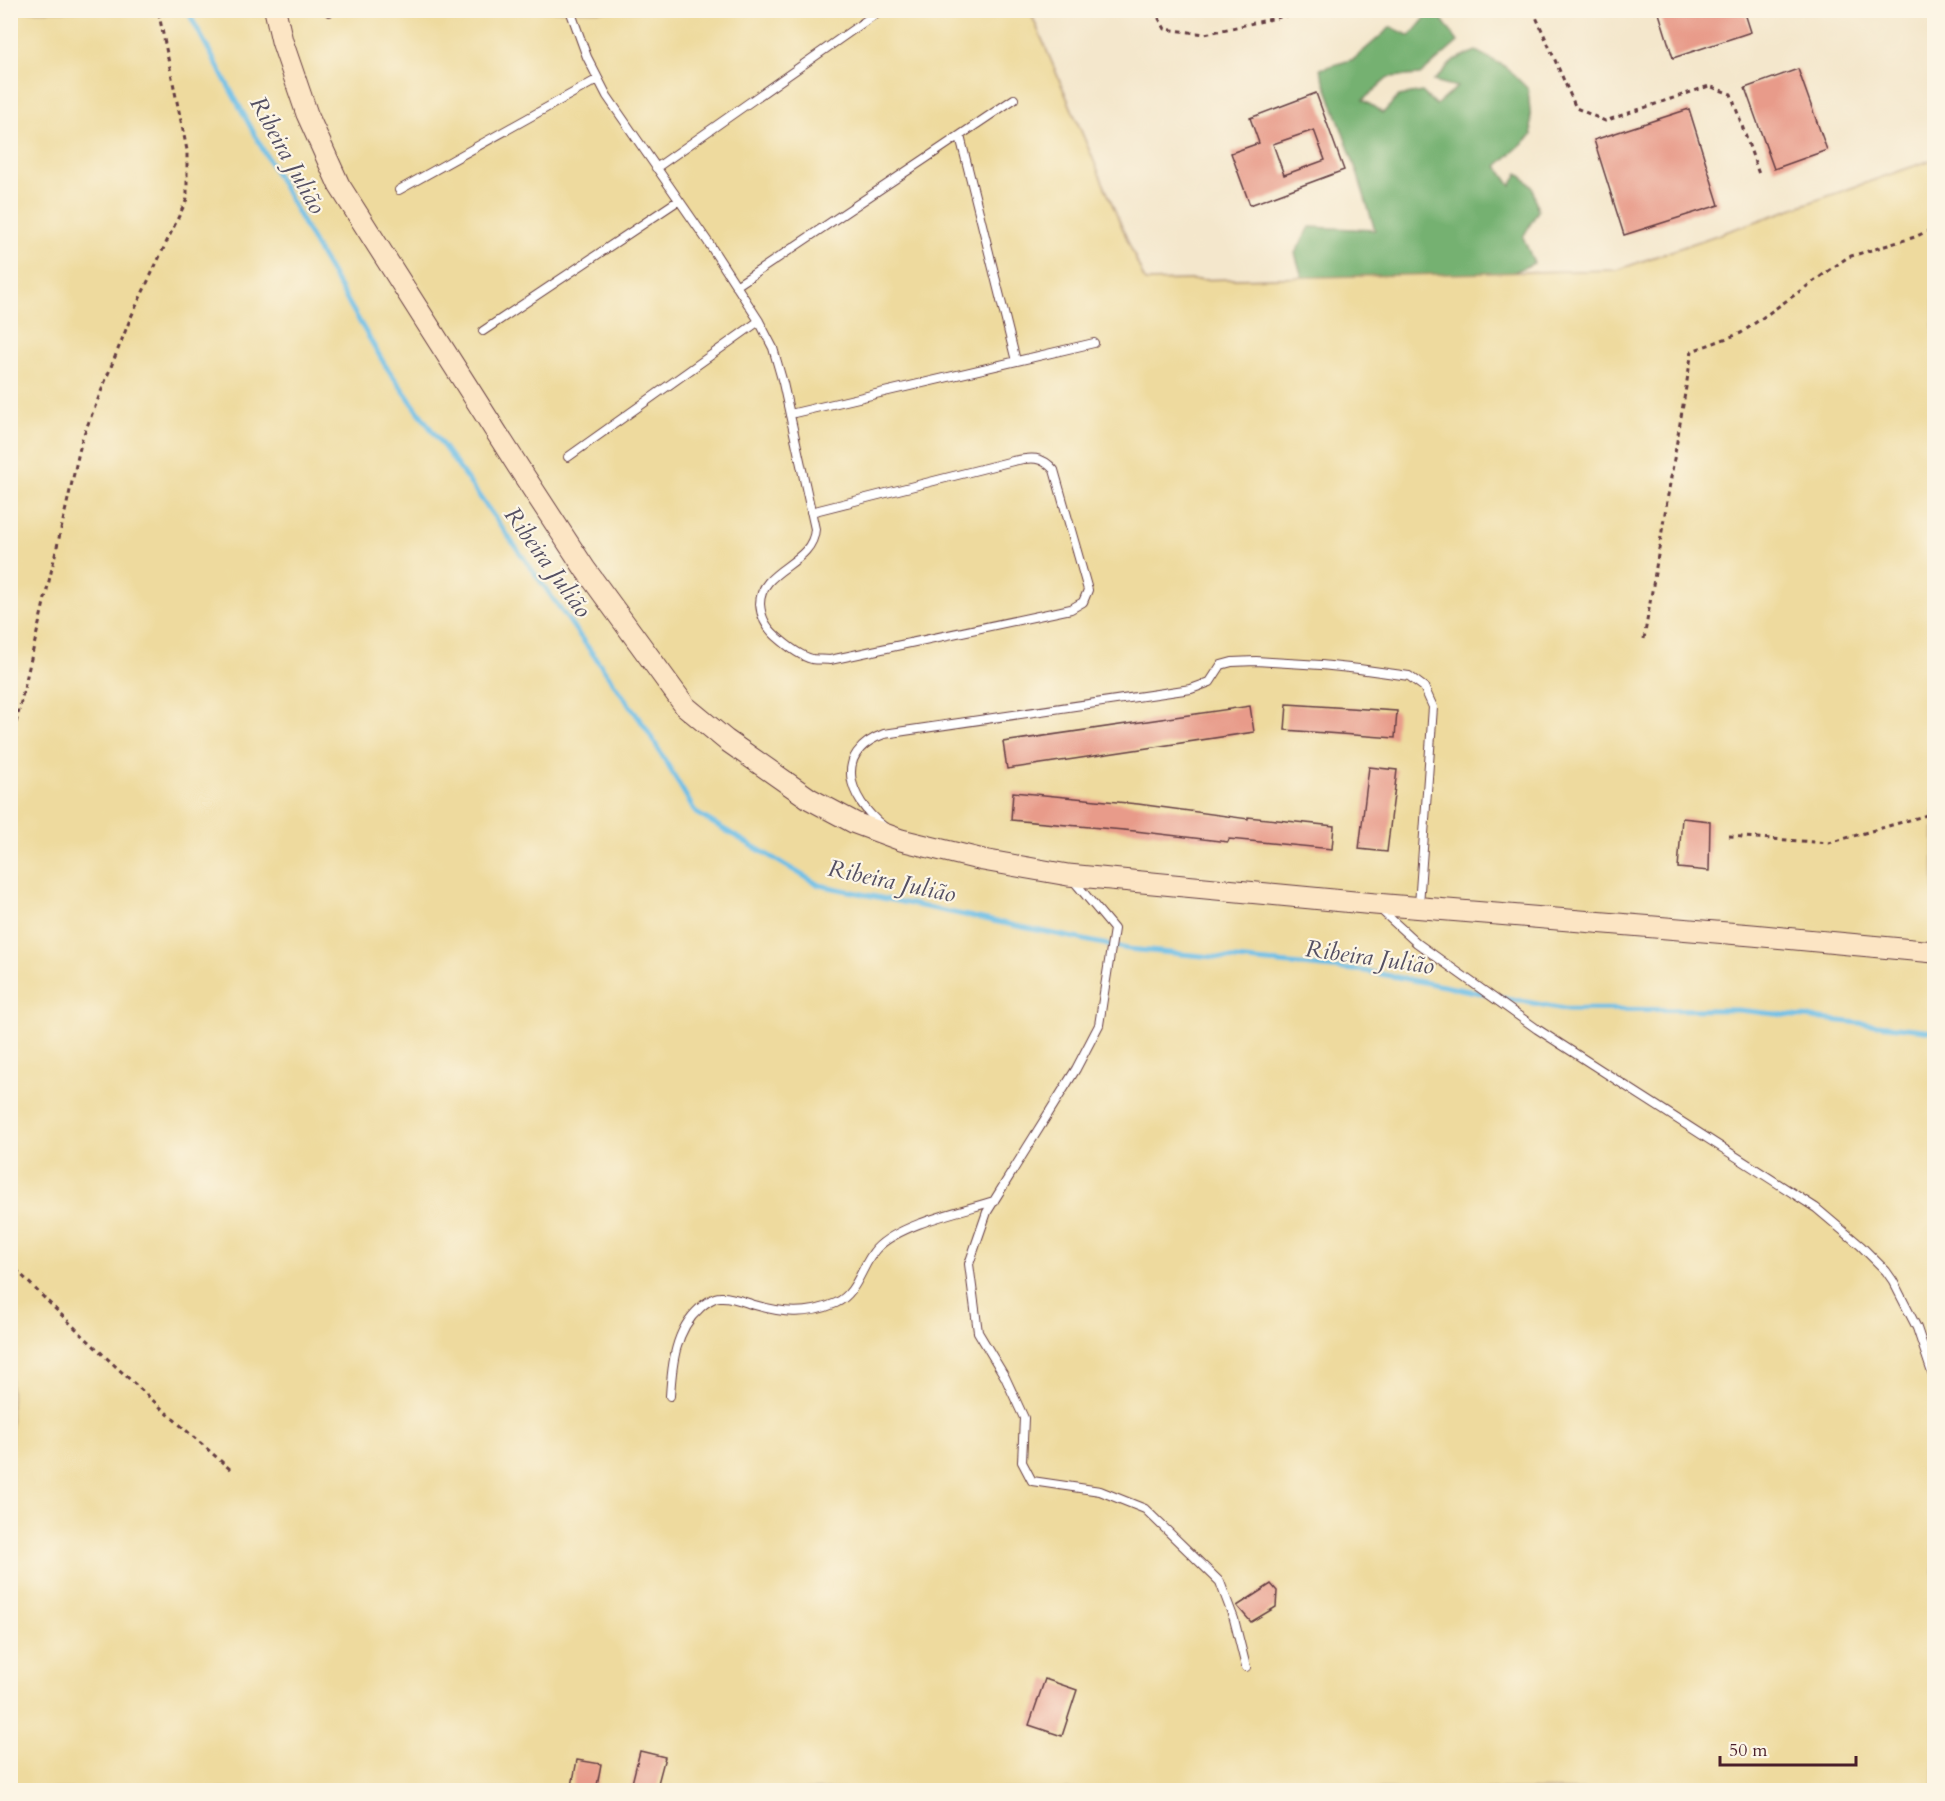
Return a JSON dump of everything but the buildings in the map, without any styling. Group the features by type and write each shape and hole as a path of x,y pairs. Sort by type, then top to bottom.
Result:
{"main road":[{"path":"275,10 282,41 307,114 339,185 572,549 686,706 726,740 810,799 855,823 901,840 983,860 1068,874 1375,904 1752,934 1935,952"}],"lane":[{"path":"570,10 587,57 598,79 759,321 772,348 790,414 815,529 814,539 805,553 768,581 760,595 761,615 768,629 782,641 811,659 830,660 1071,609 1083,602 1088,590 1054,470 1046,461 1031,457 812,512"},
{"path":"656,168 882,10"},
{"path":"399,190 598,79"},
{"path":"736,286 1014,99"},
{"path":"960,136 1016,361"},
{"path":"483,331 678,200"},
{"path":"568,457 759,321"},
{"path":"790,414 1094,343"},
{"path":"901,840 879,822 859,799 853,785 851,773 853,757 863,744 877,737 1191,688 1210,682 1221,665 1232,662 1256,661 1359,669 1409,676 1424,687 1433,707 1419,907"},
{"path":"1068,874 1114,929 1099,1024 1070,1078 987,1212 969,1264 978,1332 1005,1377 1024,1418 1023,1462 1032,1481 1101,1491 1145,1509 1220,1582 1234,1619 1246,1667"},
{"path":"1375,904 1417,943 1537,1029 1816,1208 1861,1245 1893,1281 1917,1328 1935,1379"},
{"path":"670,1396 672,1366 681,1333 693,1314 705,1303 719,1297 781,1312 802,1311 836,1303 848,1296 876,1249 891,1237 918,1225 994,1201"}],"path":[{"path":"10,749 82,439 131,317 187,199 187,150 158,10"},
{"path":"1154,10 1165,29 1205,34 1311,10"},
{"path":"1533,10 1576,108 1605,121 1709,86 1724,91 1731,94 1760,177"},
{"path":"1644,639 1692,351 1741,333 1848,257 1915,237 1935,228"},
{"path":"1729,837 1829,843 1935,813"},
{"path":"10,1263 152,1402 231,1470"}],"green space":[{"path":"1431,11 1436,11 1458,42 1420,75 1389,77 1363,100 1383,113 1399,96 1422,92 1436,105 1457,87 1434,81 1454,60 1476,51 1506,67 1528,89 1532,135 1497,166 1511,186 1518,173 1532,186 1538,211 1523,237 1534,263 1503,277 1312,311 1295,253 1310,227 1375,230 1320,69 1354,59 1391,27 1410,36"}],"sand":[{"path":"11,11 1030,11 1145,281 1617,270 1934,159 1934,1790 11,1790"}],"waterway":[{"name":"Ribeira Julião","path":"187,10 316,247 385,365 646,728 696,813 819,885 1128,949 1365,971 1564,1009 1738,1010 1934,1031"}]}
